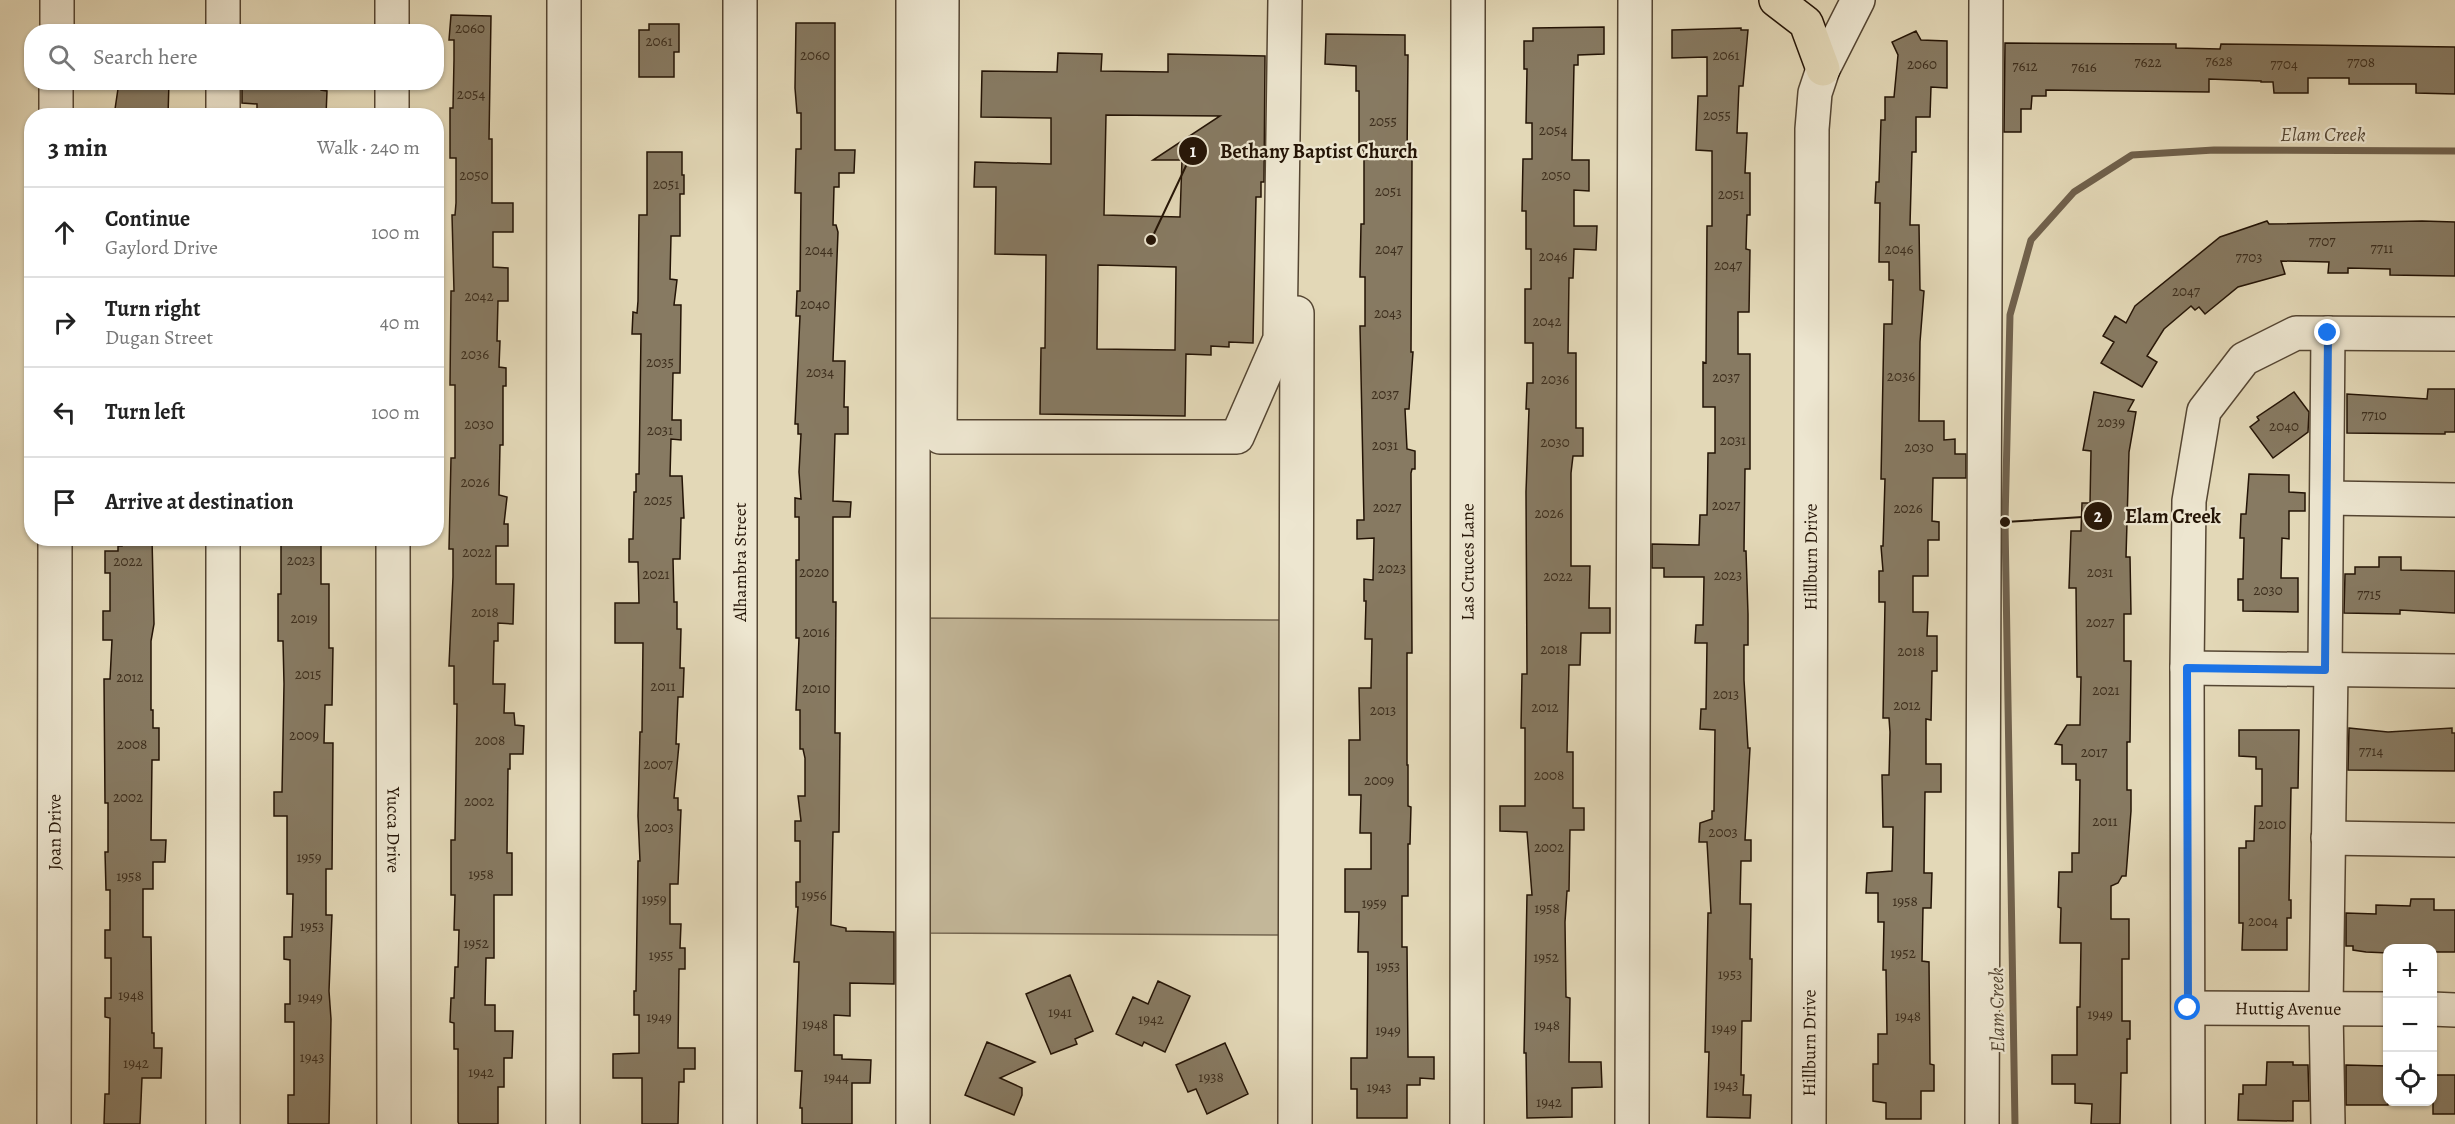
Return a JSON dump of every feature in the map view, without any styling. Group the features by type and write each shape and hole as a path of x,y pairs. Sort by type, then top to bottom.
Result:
{"main road":[{"path":"1776,0 1806,23 1823,69"}],"street":[{"path":"57,0 57,24"},
{"path":"223,0 223,24"},
{"path":"392,0 392,24"},
{"path":"563,1124 564,0"},
{"name":"Alhambra Street","path":"740,0 740,1124"},
{"path":"913,0 914,1124"},
{"path":"942,0 940,437 1237,437 1280,339 1285,0"},
{"path":"1295,1124 1298,0"},
{"name":"Las Cruces Lane","path":"1467,1124 1468,0"},
{"path":"1632,1124 1635,0"},
{"name":"Hillburn Drive","path":"1809,1124 1812,129 1815,93 1823,69 1858,0"},
{"path":"1982,1124 1986,0"},
{"path":"56,90 56,108"},
{"path":"223,90 223,108"},
{"path":"392,90 392,108"},
{"path":"2188,1124 2189,501 2204,411 2244,359 2296,333 2455,334"},
{"path":"2328,333 2326,1008 2328,1124"},
{"path":"2327,498 2455,500"},
{"name":"Joan Drive","path":"54,1124 55,546"},
{"path":"223,546 223,1124"},
{"name":"Yucca Drive","path":"393,546 394,1124"},
{"path":"2187,668 2455,671"},
{"path":"2328,838 2455,840"},
{"name":"Huttig Avenue","path":"2188,1008 2383,1009"},
{"path":"2437,1010 2455,1010"}],"shaded area":[{"path":"920,618 1287,620 1286,935 918,933"}],"building":[{"path":"451,15 491,16 489,139 492,139 492,203 513,203 513,232 493,232 493,267 508,268 508,301 498,301 497,341 500,341 499,367 506,368 506,386 503,386 503,445 500,445 499,495 507,497 504,524 508,524 508,546 496,546 496,584 514,584 513,624 498,623 498,641 494,641 493,684 505,684 504,713 514,713 515,725 524,726 523,754 510,754 510,769 508,769 507,853 512,853 512,895 494,895 494,958 486,958 485,1005 495,1005 495,1031 513,1031 512,1058 504,1058 504,1087 498,1087 498,1124 459,1124 458,1122 458,1049 454,1049 454,1023 450,1022 451,998 454,998 455,967 458,967 459,930 454,930 455,895 451,895 451,840 455,840 457,704 454,704 454,666 449,666 453,577 453,549 449,549 451,458 455,458 455,385 450,385 451,291 454,291 452,215 455,215 456,203 456,158 450,158 450,108 453,108 454,60 454,40 449,40"},
{"path":"796,23 835,23 835,150 855,150 854,173 839,173 839,187 834,187 833,225 836,225 838,232 833,361 845,361 844,407 848,407 848,434 835,434 833,501 851,502 850,517 833,517 833,602 836,602 835,733 840,733 839,832 833,832 831,925 846,928 846,931 894,932 894,984 850,983 850,1016 834,1015 834,1055 842,1055 842,1059 871,1060 870,1083 852,1083 852,1124 802,1124 802,1108 800,1108 802,1071 795,1071 799,962 794,962 798,907 796,907 796,882 800,882 800,841 795,841 795,821 801,821 798,796 805,796 805,758 803,749 800,749 800,710 796,710 799,638 796,638 796,560 799,560 799,517 795,517 795,498 801,499 799,472 801,434 798,434 798,424 795,424 800,316 796,316 797,291 800,291 801,193 795,193 796,149 801,149 801,113 797,113 795,88"},
{"path":"649,24 679,24 679,52 674,52 674,77 639,77 639,30 649,30"},
{"path":"1604,27 1604,54 1578,55 1578,65 1574,65 1572,160 1589,160 1589,191 1574,190 1574,226 1597,226 1596,250 1574,249 1573,278 1569,278 1568,353 1576,353 1576,428 1583,428 1583,456 1573,456 1571,473 1571,566 1590,566 1589,608 1610,608 1610,633 1581,633 1580,665 1569,665 1567,752 1573,752 1573,808 1584,808 1584,830 1570,830 1569,891 1567,891 1565,922 1566,997 1570,998 1569,1062 1601,1062 1602,1087 1572,1088 1572,1117 1527,1118 1526,1053 1524,1053 1527,895 1532,895 1527,832 1500,831 1500,806 1525,806 1525,728 1521,728 1522,674 1527,674 1526,492 1529,409 1526,409 1527,383 1533,383 1533,343 1525,343 1525,289 1531,289 1531,249 1526,249 1526,211 1522,211 1523,159 1532,159 1532,123 1526,123 1527,69 1524,69 1524,41 1533,41 1533,28"},
{"path":"1741,28 1741,30 1748,30 1743,86 1739,86 1737,133 1747,133 1745,173 1750,173 1750,215 1747,215 1746,249 1750,250 1749,312 1738,312 1738,354 1750,354 1750,469 1745,469 1744,551 1746,551 1748,645 1744,645 1744,680 1748,748 1750,748 1745,840 1751,840 1751,861 1741,861 1740,904 1751,904 1750,959 1752,959 1751,1021 1742,1021 1741,1075 1744,1075 1743,1095 1751,1095 1750,1118 1707,1117 1709,1052 1705,1052 1708,913 1711,913 1707,842 1699,842 1700,823 1712,819 1712,811 1714,811 1715,730 1700,729 1701,709 1706,709 1707,643 1695,643 1696,625 1703,625 1704,577 1664,577 1664,568 1652,568 1652,544 1699,545 1700,515 1707,515 1708,453 1715,453 1715,407 1703,407 1703,362 1706,363 1707,226 1712,226 1712,151 1696,150 1698,96 1707,96 1707,57 1672,58 1672,30"},
{"path":"1916,31 1921,40 1947,41 1947,88 1931,87 1930,117 1916,117 1916,152 1912,152 1910,225 1919,225 1920,290 1924,291 1920,342 1919,421 1944,421 1944,440 1955,439 1955,454 1966,454 1966,478 1933,478 1932,521 1939,522 1939,540 1928,540 1928,576 1913,576 1913,612 1928,612 1927,636 1937,636 1937,671 1932,671 1931,720 1926,719 1926,764 1941,764 1941,792 1925,792 1924,873 1932,873 1931,908 1923,908 1922,961 1929,962 1930,1064 1934,1065 1934,1091 1921,1091 1921,1119 1886,1119 1886,1103 1873,1101 1873,1064 1878,1064 1878,1034 1887,1034 1886,970 1883,970 1884,922 1878,922 1878,893 1866,893 1867,873 1892,871 1893,827 1883,827 1882,775 1889,775 1890,732 1889,718 1883,718 1885,602 1879,602 1879,571 1883,571 1881,546 1883,546 1885,479 1881,479 1884,324 1892,324 1893,280 1889,280 1889,262 1879,262 1880,203 1875,203 1876,182 1879,182 1881,120 1885,120 1885,97 1894,97 1898,55 1892,42"},
{"path":"1326,34 1405,35 1405,55 1408,55 1407,159 1412,159 1411,352 1413,352 1409,409 1405,409 1407,449 1415,451 1415,469 1412,469 1411,473 1412,653 1407,653 1410,844 1408,844 1408,896 1402,896 1402,947 1407,947 1408,1057 1434,1057 1434,1079 1420,1078 1420,1085 1407,1085 1407,1118 1357,1118 1357,1089 1351,1089 1351,1058 1367,1058 1368,952 1358,952 1359,912 1345,912 1345,869 1371,869 1371,833 1360,833 1361,795 1349,795 1349,740 1360,740 1359,688 1371,688 1372,639 1365,639 1364,579 1373,580 1374,538 1357,539 1357,520 1364,520 1360,326 1365,326 1365,277 1360,277 1361,224 1364,224 1364,150 1359,150 1359,91 1356,91 1356,66 1325,64"},
{"path":"2005,43 2176,44 2176,48 2220,49 2221,44 2455,47 2455,94 2416,93 2416,84 2349,84 2349,78 2308,78 2308,93 2274,93 2273,82 2209,79 2209,92 2046,90 2046,96 2032,96 2031,109 2021,109 2021,132 2004,132"},
{"path":"1058,53 1102,54 1101,71 1168,72 1168,54 1265,56 1264,182 1261,182 1261,197 1256,197 1253,343 1229,342 1229,347 1211,346 1211,355 1186,354 1185,416 1040,414 1041,348 1045,348 1046,255 995,254 996,187 974,187 975,162 1051,164 1051,118 981,117 982,71 1057,72","holes":["1106,115 1220,116 1153,160 1182,160 1180,217 1104,215","1098,265 1176,267 1175,350 1097,349"]},
{"path":"118,90 169,90 168,108 115,108"},
{"path":"242,90 327,91 326,108 257,108 257,104 242,103"},
{"path":"647,152 682,152 682,175 684,175 684,194 680,194 680,236 671,236 670,279 677,280 674,305 681,305 680,373 673,373 672,420 681,420 681,440 671,439 670,476 682,476 684,518 681,518 680,559 673,559 677,629 681,629 680,668 684,668 683,697 678,697 676,744 679,744 674,798 678,798 678,810 681,810 678,884 670,884 670,924 681,924 680,948 685,948 685,969 679,969 678,1048 695,1048 695,1069 684,1069 684,1082 679,1082 678,1124 642,1124 642,1078 613,1078 613,1054 639,1053 639,1015 634,1015 634,991 636,991 638,861 640,861 638,816 643,643 615,643 615,603 639,603 638,562 629,562 629,539 633,539 634,492 636,492 636,474 639,474 641,334 632,334 633,312 637,313 638,301 639,215 647,215"},
{"path":"2267,221 2269,224 2455,222 2455,276 2390,275 2390,269 2348,268 2348,273 2328,273 2329,262 2281,261 2285,274 2238,287 2205,314 2199,307 2195,310 2191,306 2164,329 2147,356 2157,362 2142,387 2101,363 2114,342 2103,336 2115,316 2126,323 2135,306 2220,237"},
{"path":"2428,389 2455,389 2455,432 2445,432 2445,434 2347,433 2347,394 2427,399"},
{"path":"2094,392 2134,400 2128,411 2136,412 2129,452 2126,557 2130,557 2131,614 2124,614 2124,661 2131,661 2127,790 2131,790 2131,811 2126,876 2122,876 2118,883 2111,886 2111,919 2129,919 2129,959 2122,959 2122,1021 2130,1021 2130,1039 2127,1039 2127,1073 2121,1073 2120,1124 2091,1124 2092,1104 2075,1103 2075,1084 2052,1084 2052,1055 2077,1055 2077,1007 2080,1007 2081,943 2060,943 2061,908 2058,907 2059,872 2072,872 2072,853 2079,853 2080,780 2076,780 2076,764 2062,764 2062,745 2055,744 2067,725 2080,725 2081,677 2077,677 2076,588 2069,588 2071,531 2081,531 2082,503 2090,503 2091,451 2083,450"},
{"path":"2294,392 2309,412 2308,432 2273,458 2250,427 2259,420 2257,417"},
{"path":"2249,474 2289,475 2289,492 2305,493 2305,511 2289,511 2289,539 2282,538 2281,578 2298,578 2298,612 2243,611 2243,600 2238,600 2238,579 2243,579 2244,538 2240,538 2241,514 2246,514"},
{"path":"118,546 152,546 154,624 151,641 151,710 153,710 153,728 159,728 159,760 152,760 151,840 166,840 165,862 153,862 153,889 143,889 143,937 151,937 152,1033 154,1033 154,1048 162,1048 161,1078 142,1078 140,1124 104,1124 105,1094 109,1094 110,1018 105,1017 105,998 111,998 111,958 105,958 105,930 110,930 110,890 106,890 105,852 108,852 108,803 105,803 104,679 110,679 112,640 103,640 103,611 110,611 110,573 105,573 105,551 118,551"},
{"path":"281,546 321,546 321,584 329,584 329,648 333,648 332,705 325,705 324,743 333,743 332,869 326,869 326,915 332,915 329,991 331,1019 329,1124 288,1124 288,1095 294,1095 294,1022 285,1022 285,1004 290,1004 290,960 284,959 284,937 292,937 293,894 287,894 287,816 274,816 274,792 282,792 283,641 278,641 278,594 281,594"},
{"path":"2379,557 2401,557 2401,570 2455,571 2455,613 2400,610 2400,614 2344,613 2345,574 2355,574 2355,567 2379,567"},
{"path":"2349,728 2388,732 2452,728 2452,733 2455,733 2455,771 2348,770"},
{"path":"2239,730 2299,730 2298,788 2291,788 2289,900 2291,900 2291,918 2287,918 2287,950 2242,950 2243,923 2239,923 2239,848 2246,848 2246,841 2254,841 2255,806 2262,806 2262,769 2256,769 2256,757 2239,756"},
{"path":"2411,899 2434,899 2434,910 2455,910 2455,952 2437,952 2437,944 2383,944 2383,953 2353,950 2353,946 2346,946 2346,913 2376,914 2376,905 2410,906"},
{"path":"1070,975 1093,1031 1075,1039 1077,1044 1051,1054 1026,994"},
{"path":"1158,981 1190,996 1165,1052 1144,1042 1142,1046 1116,1034 1133,997 1148,1004"},
{"path":"987,1042 1035,1062 1000,1078 1022,1088 1022,1095 1014,1115 965,1095"},
{"path":"1225,1043 1248,1094 1207,1114 1196,1089 1188,1092 1176,1065"},
{"path":"2267,1062 2293,1062 2293,1065 2308,1065 2309,1101 2293,1101 2293,1121 2238,1120 2239,1094 2243,1094 2243,1085 2266,1085"},
{"path":"2346,1065 2383,1066 2383,1105 2346,1105"},
{"path":"2437,1075 2455,1075 2455,1114 2433,1114 2433,1106 2437,1106"}],"waterway":[{"name":"Elam Creek","path":"2015,1124 2005,522 2010,315 2031,240 2074,192 2132,155 2214,150 2455,151"}],"place":[{"name":"Bethany Baptist Church","path":"1151,240"},
{"name":"Elam Creek","path":"2005,522"}],"route":[{"path":"2188,1008 2187,668 2325,670 2328,333"}]}
